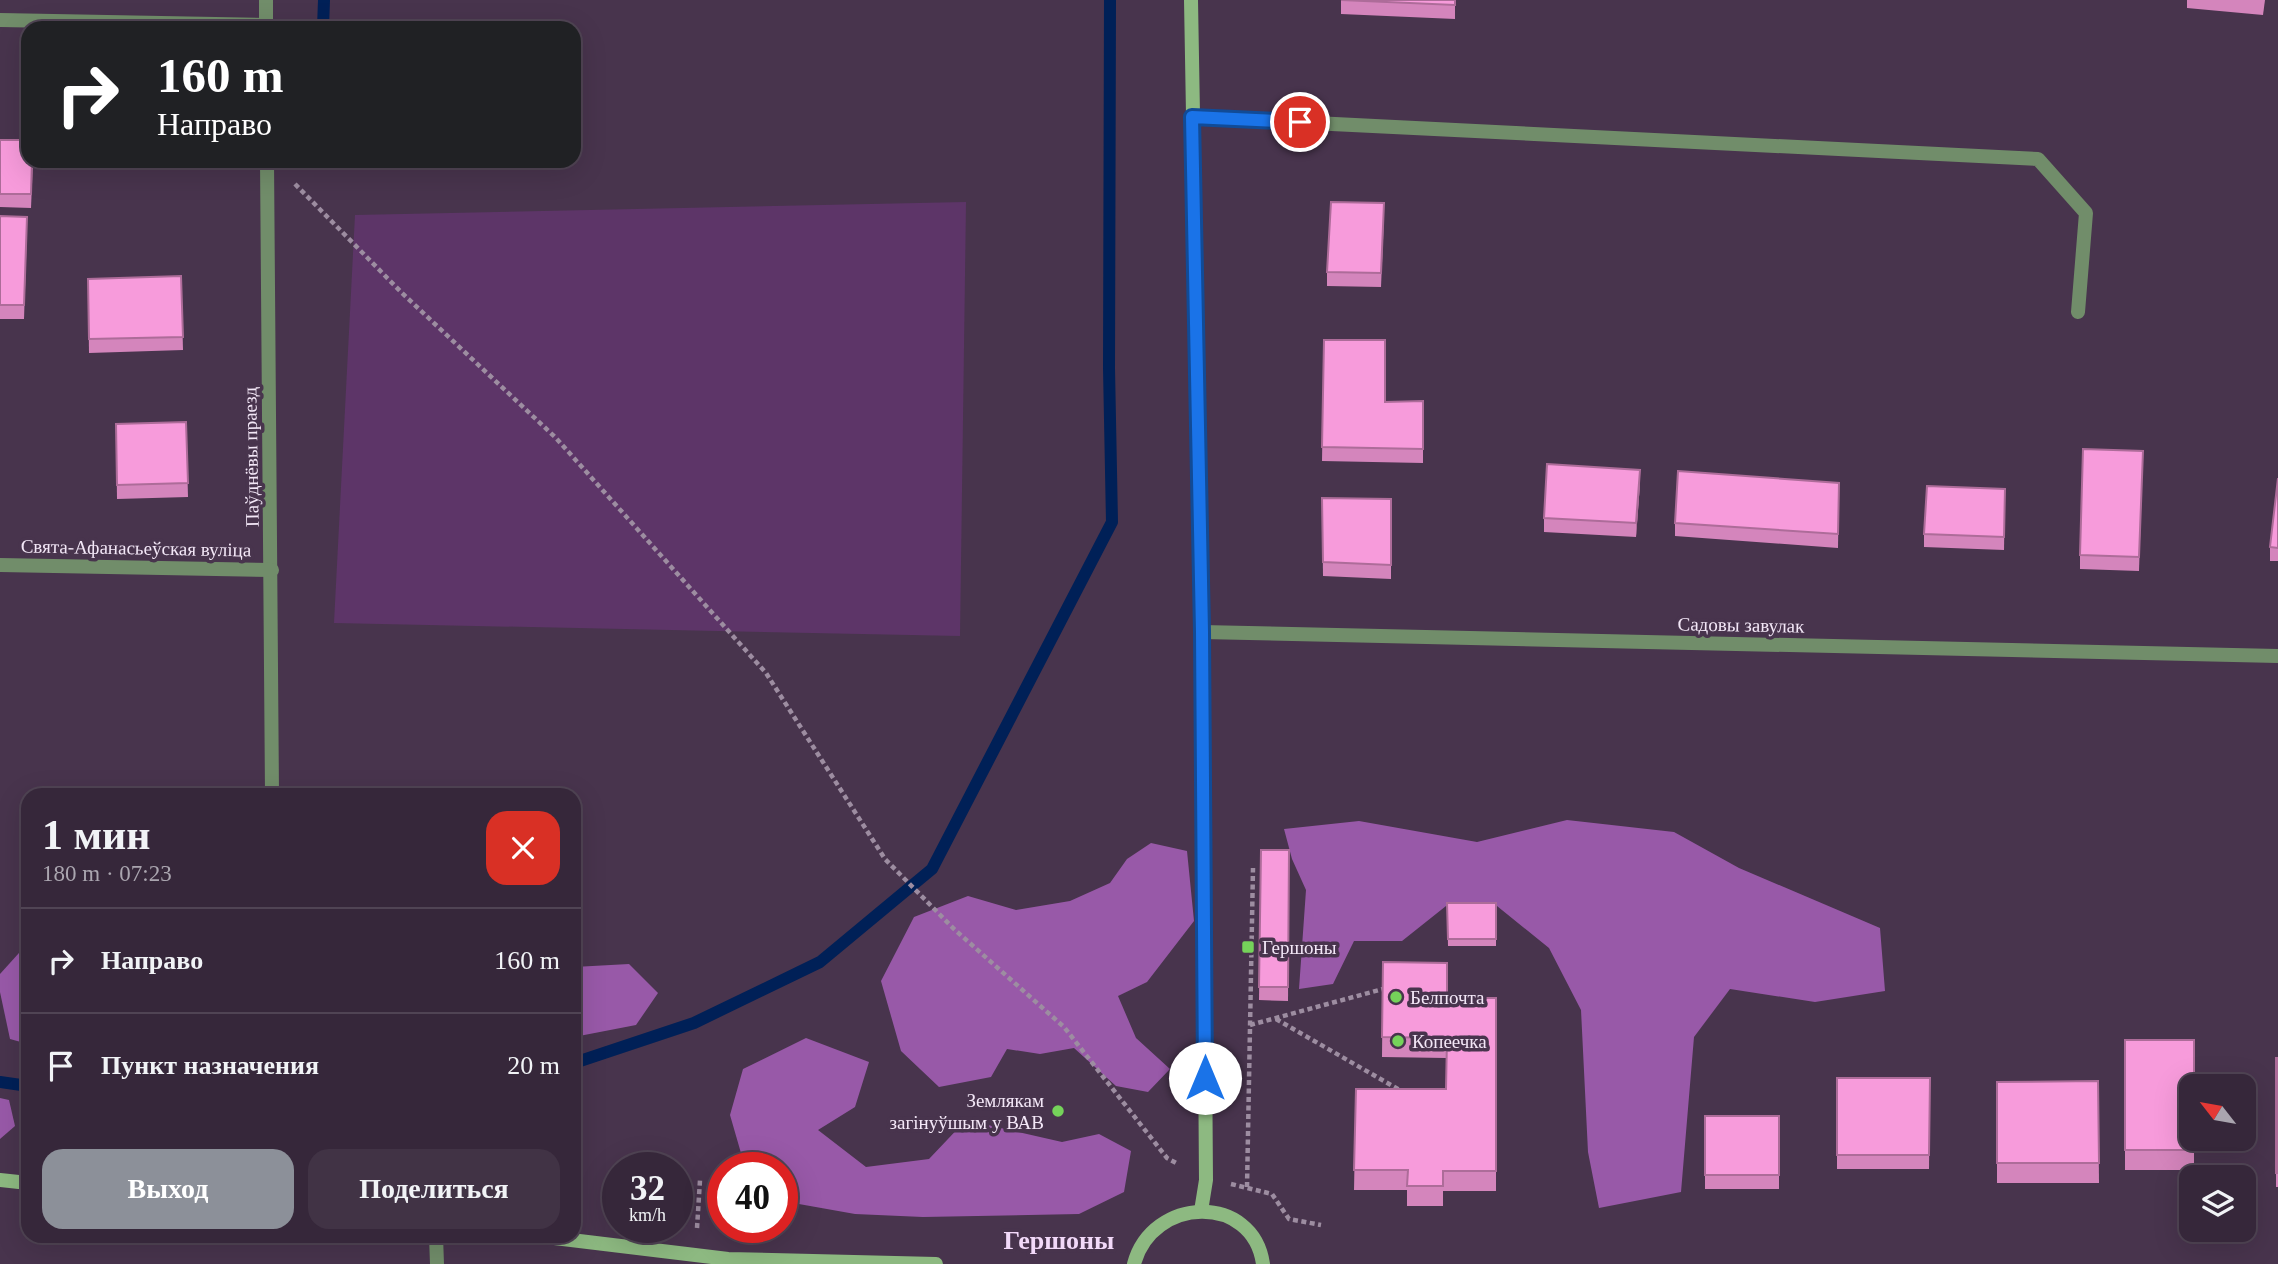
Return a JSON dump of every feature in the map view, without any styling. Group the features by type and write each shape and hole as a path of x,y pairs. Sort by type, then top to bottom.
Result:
{"street":[{"path":"266,0 266,21"},
{"path":"1191,0 1202,632 1206,1180 1201,1211"},
{"path":"0,20 38,21"},
{"path":"1192,117 2038,159 2086,213 2078,312"},
{"name":"Паўднёвы праезд","path":"267,168 272,788"},
{"name":"Свята-Афанасьеўская вуліца","path":"0,565 272,570"},
{"name":"Садовы завулак","path":"1202,632 2278,656"},
{"path":"0,1180 21,1182"},
{"path":"1134,1264 1147,1237 1162,1223 1180,1213 1201,1211 1221,1215 1239,1224 1254,1239 1263,1264"},
{"path":"581,1241 728,1261 936,1264"},
{"path":"436,1243 437,1264"}],"path":[{"path":"291,180 402,293 556,438 766,673 885,859 954,929 1064,1027 1167,1158 1206,1180 1247,1187 1272,1195 1289,1219 1321,1225"},
{"path":"1247,1187 1253,868"},
{"path":"1250,1025 1383,989"},
{"path":"1276,1019 1412,1097"},
{"path":"696,1256 700,1180"}],"shaded area":[{"path":"966,202 960,636 334,623 355,215"},
{"path":"1567,820 1674,832 1739,868 1880,928 1885,991 1815,1002 1730,989 1694,1037 1681,1192 1599,1208 1588,1152 1581,1010 1549,948 1497,906 1446,906 1402,941 1354,941 1333,984 1299,989 1306,890 1292,859 1284,829 1359,821 1477,842"},
{"path":"1151,843 1187,851 1194,921 1147,982 1118,996 1136,1038 1170,1069 1148,1092 1116,1086 1074,1048 1040,1054 1007,1049 991,1077 939,1087 901,1051 881,981 914,917 968,896 1016,910 1070,901 1110,883 1127,859"},
{"path":"21,951 21,1042 10,1039 0,992 0,974"},
{"path":"629,964 658,993 636,1025 581,1036 581,967"},
{"path":"806,1038 869,1062 855,1107 818,1130 866,1167 929,1159 966,1120 1062,1142 1099,1134 1131,1151 1124,1192 1079,1214 923,1217 855,1214 798,1204 798,1152 741,1152 730,1115 743,1069"},
{"path":"0,1098 9,1100 15,1126 0,1139"}],"building":[{"path":"1341,0 1455,0 1455,5"},
{"path":"0,140 21,140 21,168 32,168 31,194 0,194"},
{"path":"1331,202 1384,203 1381,273 1327,272"},
{"path":"0,216 27,217 24,305 0,305"},
{"path":"181,276 183,337 89,339 88,279"},
{"path":"1324,340 1385,340 1385,402 1423,401 1423,449 1322,447"},
{"path":"186,422 188,483 117,485 116,424"},
{"path":"2083,449 2143,451 2139,557 2080,555"},
{"path":"1547,464 1640,470 1636,523 1544,518"},
{"path":"1678,471 1839,483 1838,534 1675,523"},
{"path":"2278,478 2278,548 2270,547"},
{"path":"1927,486 2005,489 2004,537 1924,534"},
{"path":"1322,498 1391,499 1391,565 1323,562"},
{"path":"1261,850 1289,850 1288,987 1259,987"},
{"path":"1447,903 1496,903 1496,939 1448,939"},
{"path":"1383,962 1447,963 1447,998 1496,998 1496,1171 1443,1171 1443,1186 1407,1186 1408,1170 1354,1170 1356,1089 1446,1089 1447,1038 1382,1037"},
{"path":"2125,1040 2194,1040 2194,1074 2179,1074 2179,1150 2125,1150"},
{"path":"2278,1058 2278,1173 2276,1173"},
{"path":"1837,1078 1930,1078 1929,1155 1837,1155"},
{"path":"2098,1081 2099,1163 1997,1163 1997,1082"},
{"path":"1705,1116 1779,1116 1779,1175 1705,1175"}],"waterway":[{"path":"323,21 324,0"},
{"path":"581,1061 694,1023 820,962 932,869 1112,522 1109,368 1110,0"},
{"path":"0,1082 21,1085"}],"place":[{"name":"Гершоны","path":"1248,947"},
{"name":"Белпочта","path":"1396,997"},
{"name":"Копеечка","path":"1398,1041"},
{"name":"Землякам загінуўшым у ВАВ","path":"1058,1111"}],"district":[{"name":"Гершоны","path":"1059,1240"}],"route":[{"path":"1205,1078 1202,632 1192,117 1300,122"}]}
